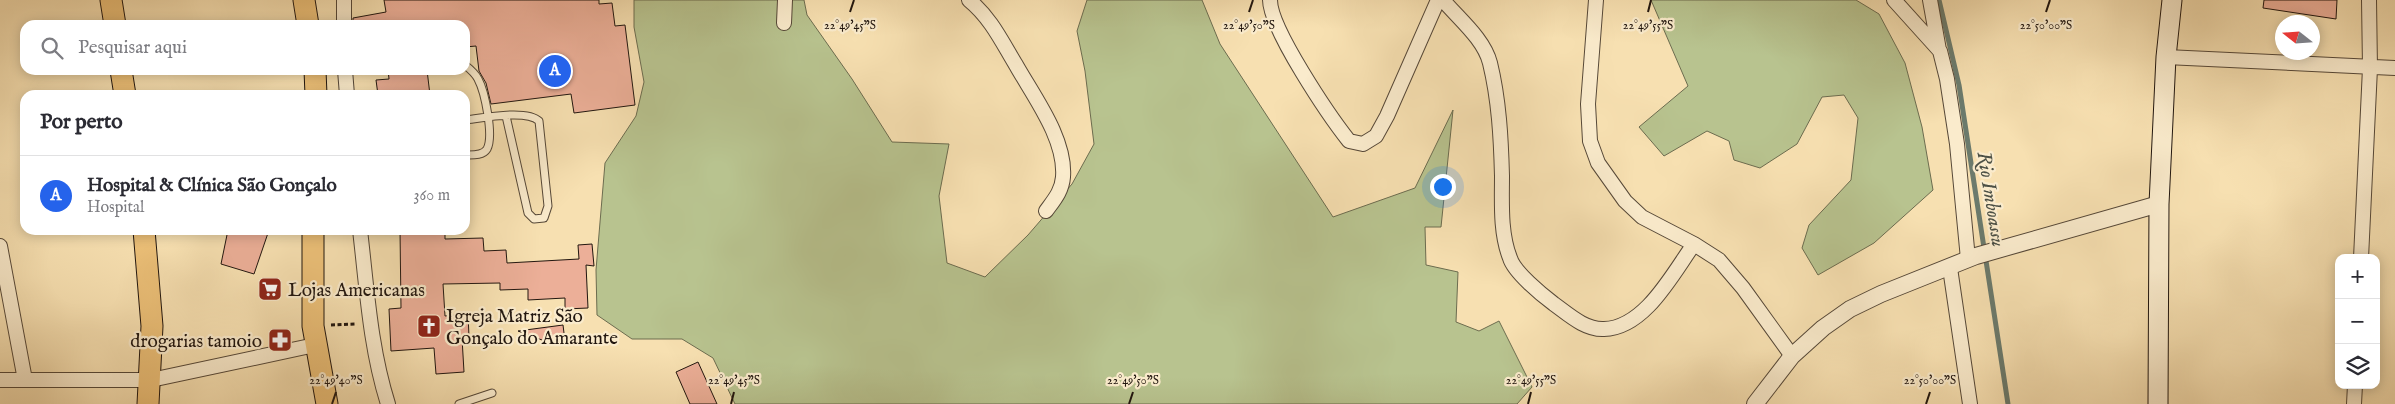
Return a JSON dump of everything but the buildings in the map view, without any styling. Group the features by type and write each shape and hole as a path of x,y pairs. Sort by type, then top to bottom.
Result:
{"main road":[{"path":"111,0 114,20"},
{"path":"304,0 307,20"},
{"path":"2158,404 2159,204 2166,57 2172,0"},
{"path":"122,75 124,90"},
{"path":"315,75 316,90"},
{"path":"144,235 152,326 151,380 148,404"},
{"path":"313,235 314,336 327,404"}],"street":[{"path":"344,0 344,20"},
{"path":"784,23 785,0"},
{"path":"970,0 986,15 1047,118 1060,152 1063,175 1061,191 1046,211"},
{"path":"1270,0 1275,22 1311,86 1350,141 1364,144 1376,136 1438,0"},
{"path":"1443,0 1474,34 1490,61 1501,128 1504,231 1510,260 1528,280 1552,303 1581,323 1604,329 1628,322 1651,305 1694,244"},
{"path":"1596,0 1588,104 1590,141 1598,163 1625,201 1642,217 1694,244 1719,260 1743,288 1792,356"},
{"path":"1894,0 1940,51"},
{"path":"1930,0 1947,79 1972,258"},
{"path":"2361,254 2370,68 2369,0"},
{"path":"2166,57 2395,68"},
{"path":"346,75 347,90"},
{"path":"1755,404 1792,356 1823,328 1850,309 1881,294 1972,258 2159,204"},
{"path":"361,235 370,323 378,373 388,404"},
{"path":"0,246 25,380"},
{"path":"1950,268 1970,404"},
{"path":"0,380 151,380 314,336"},
{"path":"2354,404 2355,389"}],"lane":[{"path":"470,70 478,79 488,117 487,149 479,154 470,155"},
{"path":"470,119 488,117 506,116 526,115 534,116 539,121 548,206 544,218 534,219 528,212 506,116"},
{"path":"459,404 492,393"}],"path":[{"path":"314,336 370,323"}],"green space":[{"path":"634,0 804,0 807,15 852,79 892,142 949,144 939,196 947,263 985,277 1028,235 1072,184 1094,144 1085,71 1077,31 1087,0 1202,0 1220,44 1333,217 1415,188 1453,110 1441,227 1425,227 1426,265 1458,272 1456,322 1479,331 1499,321 1532,387 1517,404 735,404 713,358 682,339 632,339 597,315 596,270 605,163 636,116 644,82 634,27"},
{"path":"1651,0 1856,0 1879,14 1905,63 1922,127 1933,190 1874,243 1818,275 1802,248 1809,225 1851,180 1858,118 1844,95 1822,97 1797,144 1760,168 1734,160 1729,141 1707,131 1664,156 1639,127 1688,86"}],"waterway":[{"name":"Rio Imboassu","path":"1939,0 1959,85 2008,404"}],"place":[{"name":"Hospital & Clínica São Gonçalo","path":"555,71"},
{"name":"Lojas Americanas","path":"270,289"},
{"name":"Igreja Matriz São Gonçalo do Amarante","path":"429,326"},
{"name":"drogarias tamoio","path":"280,340"}]}
